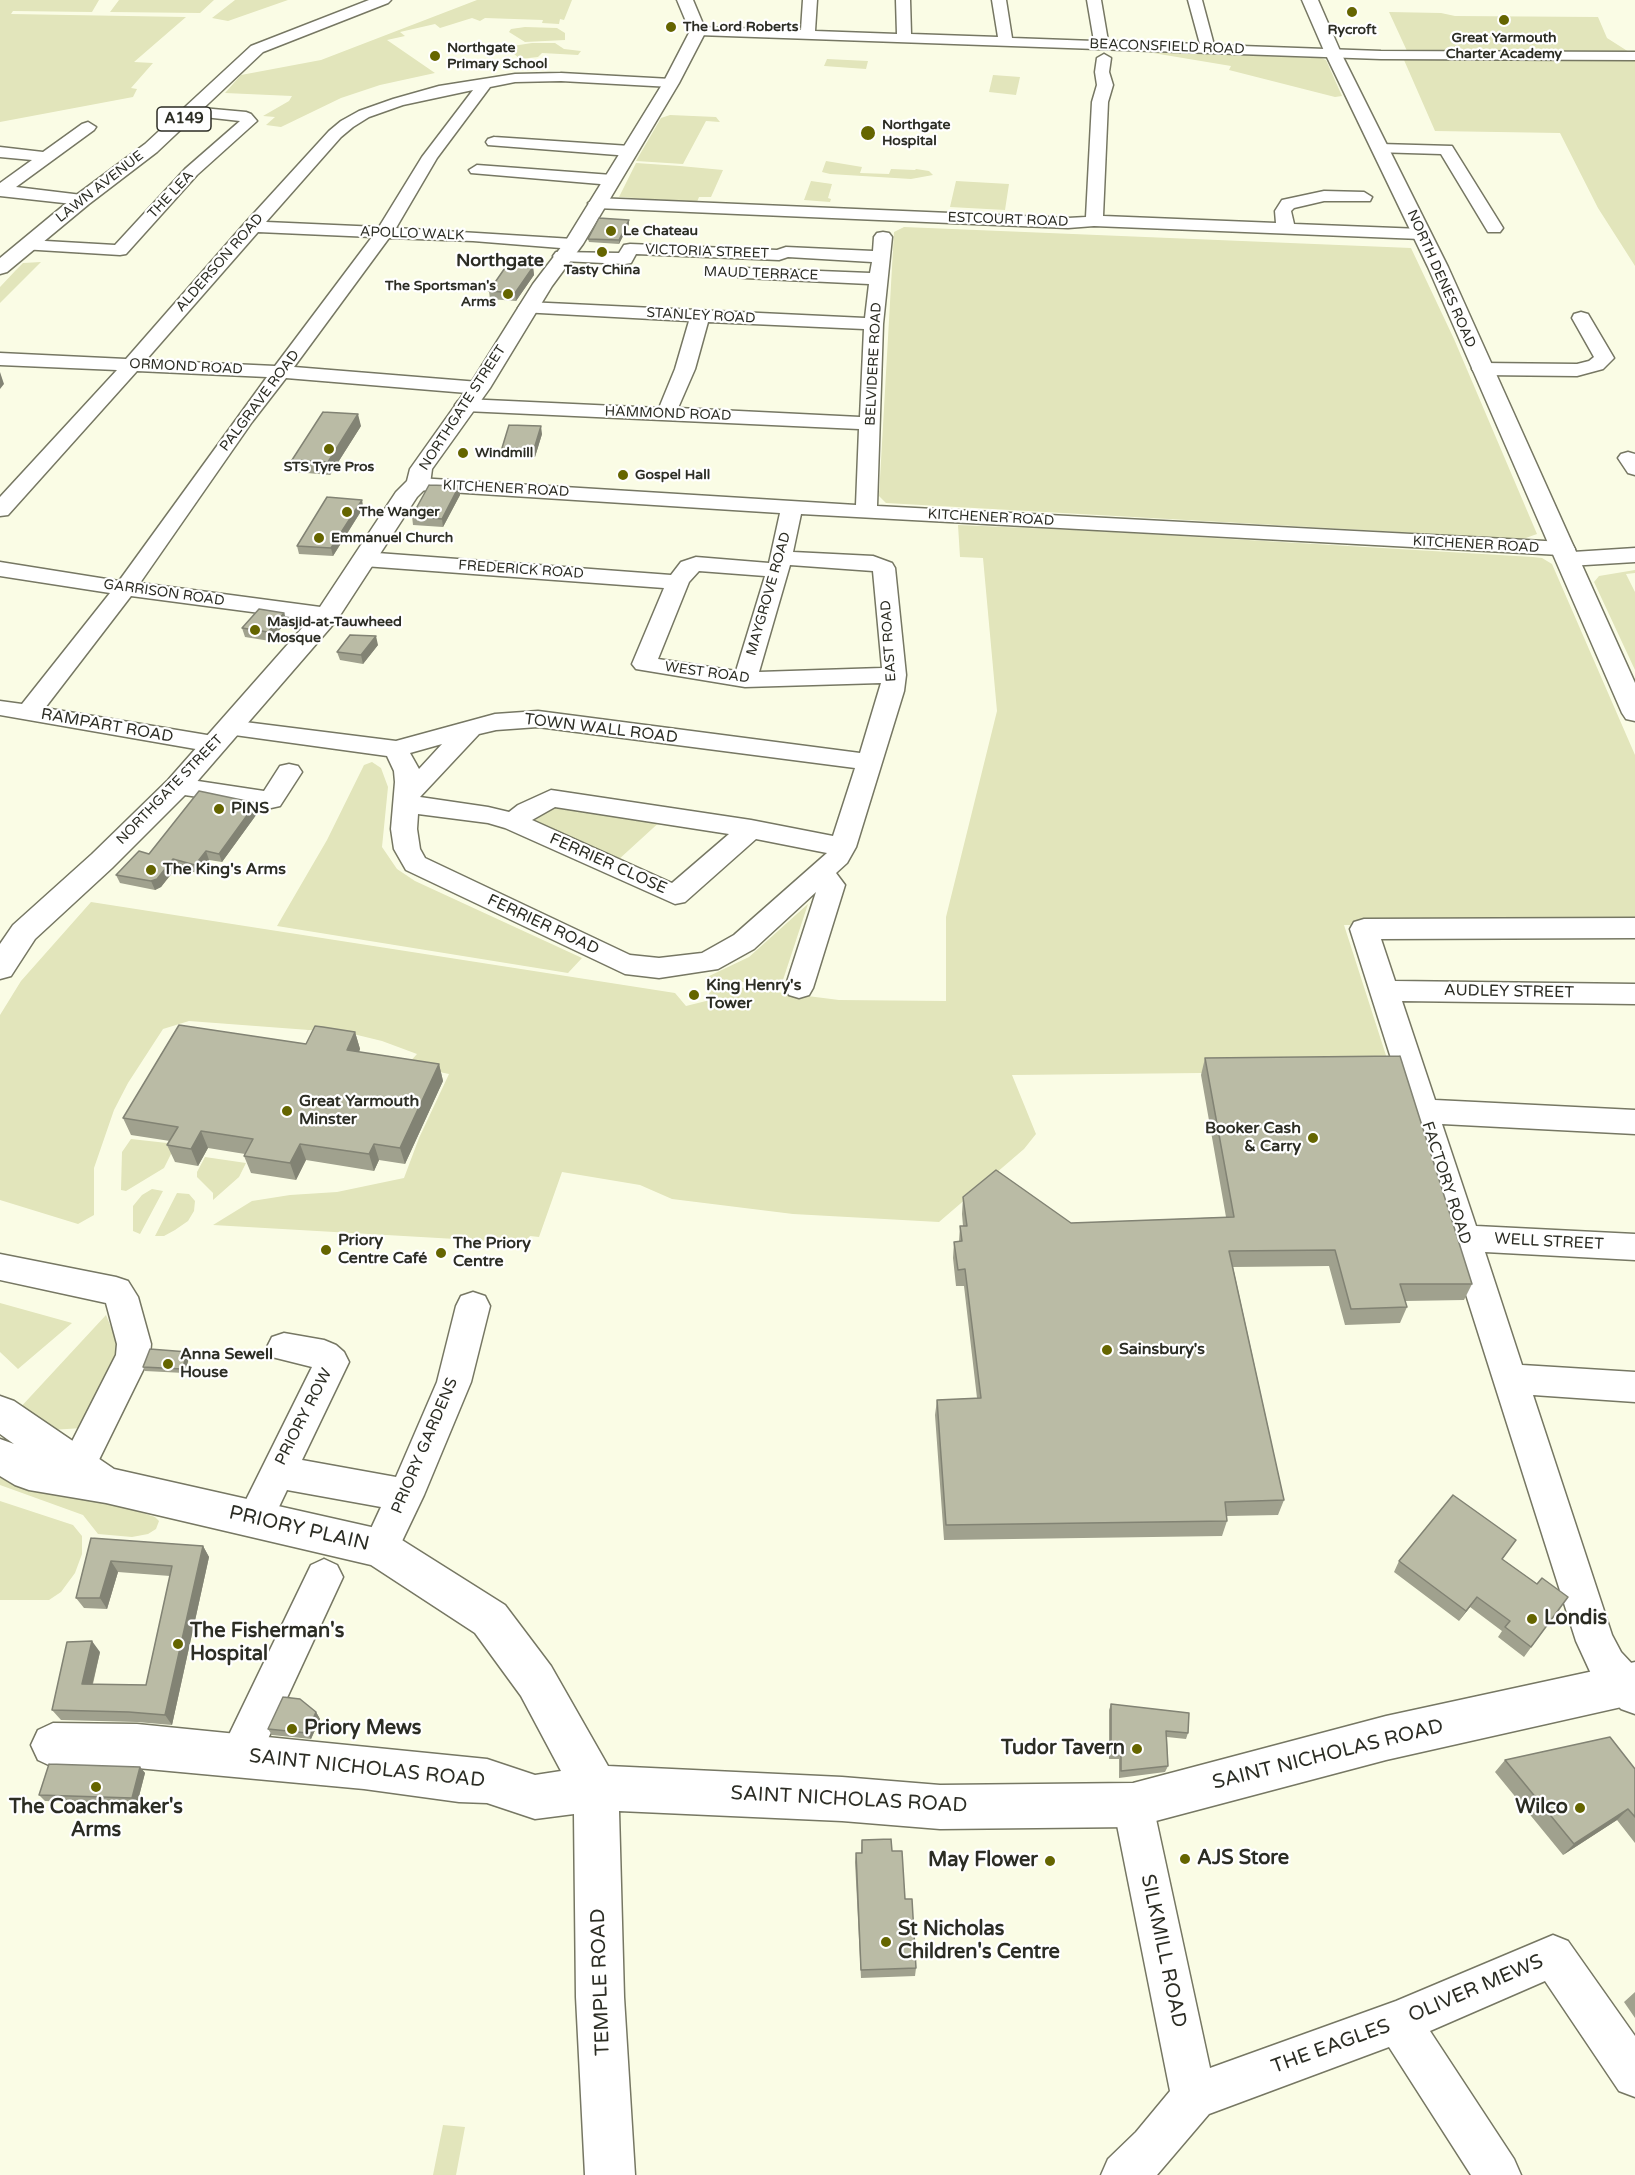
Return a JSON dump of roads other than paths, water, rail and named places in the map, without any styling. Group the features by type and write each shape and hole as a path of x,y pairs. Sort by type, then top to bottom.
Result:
{"street":[{"name":"LAWN AVENUE","path":"0,268 82,200 151,148 257,50 278,39 383,0"},
{"path":"686,0 698,31"},
{"path":"807,35 810,0"},
{"path":"903,0 904,38"},
{"path":"999,0 1006,42"},
{"path":"1094,0 1103,52 1102,72 1105,85 1100,102 1094,221"},
{"path":"1195,0 1208,49"},
{"name":"NORTH DENES ROAD","path":"1310,0 1438,267 1635,712"},
{"name":"BEACONSFIELD ROAD","path":"698,31 1006,42 1103,52 1208,49 1334,53 1635,56"},
{"name":"NORTHGATE STREET","path":"0,968 24,932 102,861 178,786 328,615 408,492 418,484 421,469 472,396 612,180 671,83 698,31"},
{"name":"ALDERSON ROAD","path":"0,510 334,134 346,124 364,114 398,102 482,84 530,77 671,83"},
{"name":"PALGRAVE ROAD","path":"28,713 124,588 239,427 384,232 430,157 482,88 482,84"},
{"name":"THE LEA","path":"28,245 120,250 191,172 249,121 246,117 192,112"},
{"path":"1,191 78,130"},
{"path":"494,142 630,151"},
{"path":"1380,149 1446,149 1494,228"},
{"path":"0,152 45,157"},
{"path":"477,170 612,180"},
{"path":"1286,230 1284,207 1322,188 1364,197"},
{"path":"1,191 82,200"},
{"name":"ESTCOURT ROAD","path":"596,203 1068,223 1094,221 1421,234"},
{"path":"796,212 786,252 881,257"},
{"name":"BELVIDERE ROAD","path":"866,512 874,324 885,216"},
{"path":"494,237 503,221"},
{"name":"APOLLO WALK","path":"252,227 494,237 567,250"},
{"name":"VICTORIA STREET","path":"567,250 625,259 630,249 779,255 786,252"},
{"name":"MAUD TERRACE","path":"722,272 879,279"},
{"name":"STANLEY ROAD","path":"527,308 874,324"},
{"path":"666,414 685,369 700,316"},
{"path":"1482,369 1577,370 1596,365 1604,358 1581,318"},
{"name":"ORMOND ROAD","path":"0,359 282,372 472,396"},
{"name":"HAMMOND ROAD","path":"472,396 666,414 871,423"},
{"name":"KITCHENER ROAD","path":"418,484 717,494 792,507 866,512 1566,554 1635,555"},
{"name":"MAYGROVE ROAD","path":"745,680 780,564 792,507"},
{"name":"FREDERICK ROAD","path":"364,559 678,582"},
{"name":"EAST ROAD","path":"744,942 838,857 892,691 894,675 884,568 873,563 780,564"},
{"path":"678,582 684,571 696,564 780,564"},
{"name":"GARRISON ROAD","path":"0,569 328,615"},
{"name":"WEST ROAD","path":"678,582 644,663 745,680 894,675"},
{"name":"RAMPART ROAD","path":"0,708 221,736"},
{"name":"TOWN WALL ROAD","path":"221,736 396,749 495,722 538,719 870,762"},
{"path":"407,798 470,729"},
{"name":"FERRIER ROAD","path":"396,749 407,771 404,829 407,849 415,864 625,964 639,967 680,968 708,962 744,942"},
{"path":"178,786 271,800 289,772"},
{"name":"FERRIER CLOSE","path":"407,798 514,822 675,895 751,829"},
{"path":"514,822 527,811 551,798 751,829 843,847"},
{"path":"799,988 832,885 820,873"},
{"name":"FACTORY ROAD","path":"1632,1688 1607,1665 1595,1641 1364,929 1635,928"},
{"name":"AUDLEY STREET","path":"1384,991 1635,994"},
{"path":"1422,1111 1635,1122"},
{"name":"WELL STREET","path":"1464,1238 1635,1247"},
{"path":"0,1266 116,1291 121,1297 134,1344 133,1356 92,1475 0,1413"},
{"name":"PRIORY GARDENS","path":"380,1548 406,1495 454,1382 473,1306"},
{"name":"PRIORY ROW","path":"255,1518 332,1362 324,1355 284,1347"},
{"path":"1511,1379 1635,1387"},
{"path":"0,1457 18,1447 45,1442"},
{"name":"PRIORY PLAIN","path":"0,1457 29,1472 92,1475 380,1548 490,1618 536,1681 596,1788"},
{"path":"277,1472 406,1495"},
{"path":"240,1755 324,1578"},
{"name":"SAINT NICHOLAS ROAD","path":"53,1744 136,1746 363,1767 459,1780 487,1781 535,1797 596,1788 842,1799 940,1807 1133,1805 1386,1738 1632,1688"},
{"name":"TEMPLE ROAD","path":"596,1788 600,1997 610,2175"},
{"name":"SILKMILL ROAD","path":"1133,1805 1194,2097"},
{"name":"OLIVER MEWS","path":"1398,2022 1554,1956 1635,2075"},
{"name":"THE EAGLES","path":"1194,2097 1398,2022 1498,2175"},
{"path":"1124,2175 1152,2148 1194,2097"}],"place":[{"name":"Rycroft","path":"1352,12"},
{"name":"Great Yarmouth Charter Academy","path":"1504,20"},
{"name":"The Lord Roberts","path":"671,27"},
{"name":"Northgate Primary School","path":"435,56"},
{"name":"Northgate Hospital","path":"868,133"},
{"name":"Le Chateau","path":"611,231"},
{"name":"Tasty China","path":"602,252"},
{"name":"The Sportsman's Arms","path":"508,294"},
{"name":"STS Tyre Pros","path":"329,449"},
{"name":"Windmill","path":"463,453"},
{"name":"Gospel Hall","path":"623,475"},
{"name":"The Wanger","path":"347,512"},
{"name":"Emmanuel Church","path":"319,538"},
{"name":"Masjid-at-Tauwheed Mosque","path":"255,630"},
{"name":"PINS","path":"219,809"},
{"name":"The King's Arms","path":"151,870"},
{"name":"King Henry's Tower","path":"694,995"},
{"name":"Great Yarmouth Minster","path":"287,1111"},
{"name":"Booker Cash & Carry","path":"1313,1138"},
{"name":"Priory Centre Café","path":"326,1250"},
{"name":"The Priory Centre","path":"441,1253"},
{"name":"Sainsbury's","path":"1107,1350"},
{"name":"Anna Sewell House","path":"168,1364"},
{"name":"Londis","path":"1532,1619"},
{"name":"The Fisherman's Hospital","path":"178,1644"},
{"name":"Priory Mews","path":"292,1729"},
{"name":"Tudor Tavern","path":"1137,1749"},
{"name":"The Coachmaker's Arms","path":"96,1787"},
{"name":"Wilco","path":"1580,1808"},
{"name":"AJS Store","path":"1185,1859"},
{"name":"May Flower","path":"1050,1861"},
{"name":"St Nicholas Children's Centre","path":"886,1942"}],"district":[{"name":"Northgate","path":"500,261"}]}
